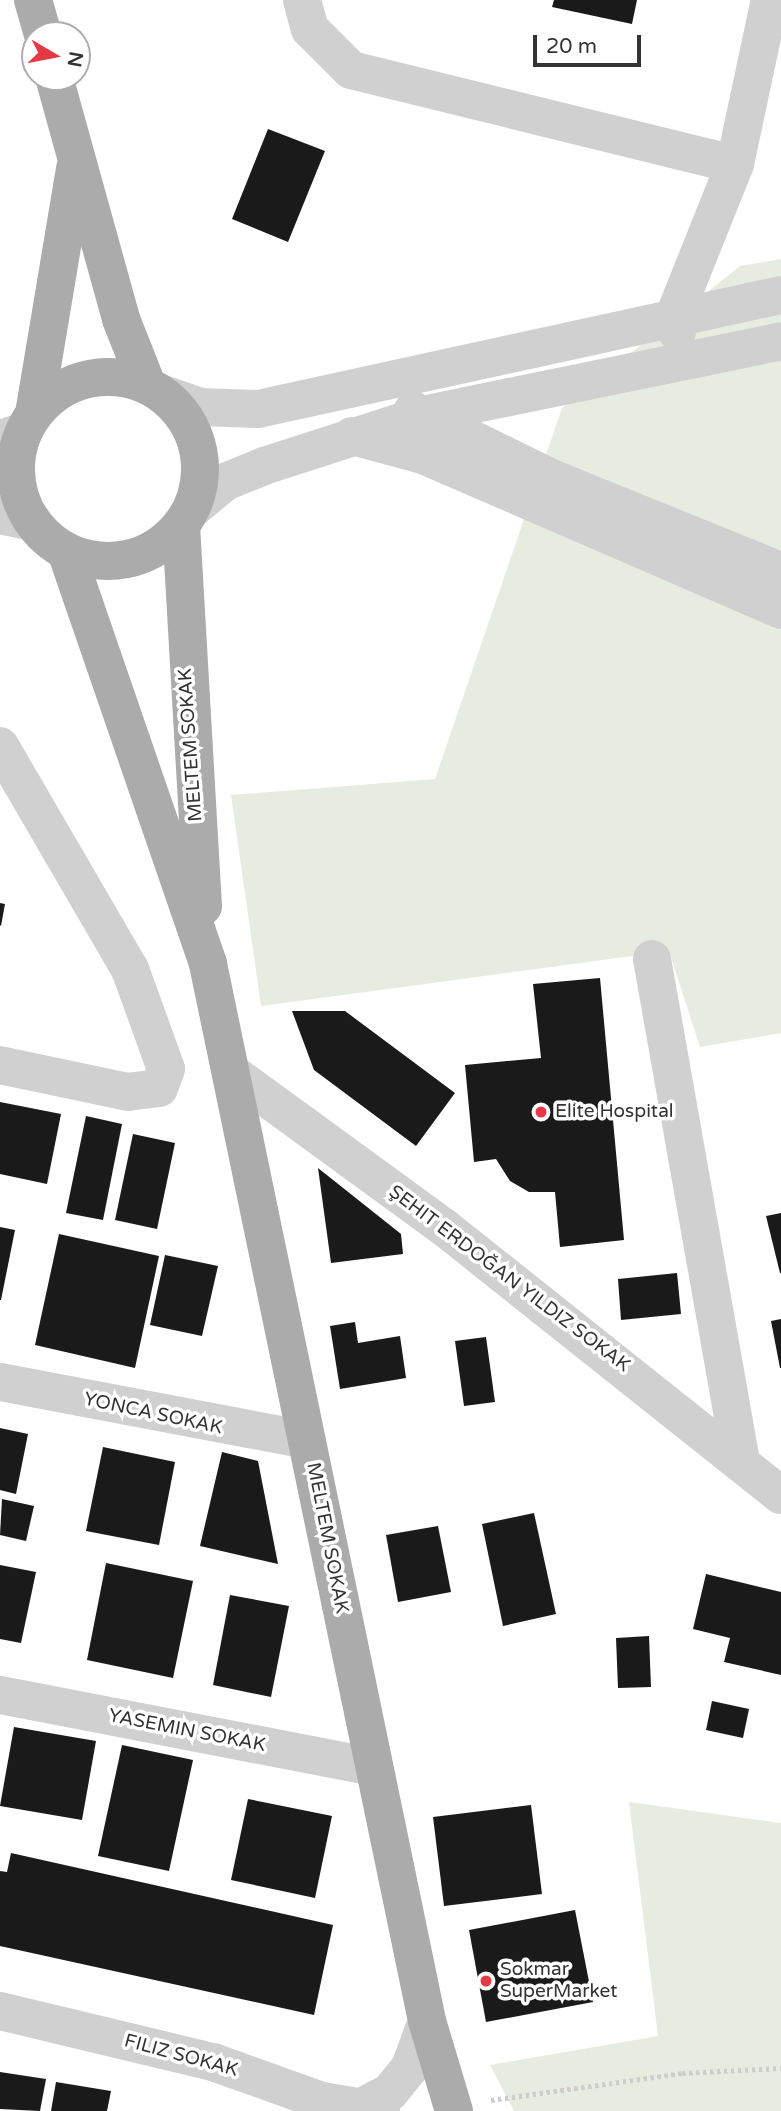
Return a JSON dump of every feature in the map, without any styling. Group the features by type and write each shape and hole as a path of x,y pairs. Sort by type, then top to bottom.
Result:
{"main road":[{"path":"33,0 39,21"},
{"path":"58,91 121,319 155,389 194,435 199,485 186,518 158,547 129,559 97,561 66,551 16,518 19,428 76,159"},
{"path":"19,428 68,385 94,377 155,389"},
{"name":"MELTEM SOKAK","path":"186,518 208,964"},
{"name":"MELTEM SOKAK","path":"66,551 208,964 373,1767 428,2021 453,2108"}],"street":[{"path":"302,0 310,29 351,69 735,164"},
{"path":"681,361 675,314 735,164 770,0"},
{"path":"155,389 200,407 258,409 675,314 781,295"},
{"path":"186,518 225,482 351,436 422,415 781,341"},
{"path":"365,384 549,477 781,571"},
{"path":"351,436 423,456 781,610"},
{"path":"0,746 130,969 166,1069 159,1088 128,1092 0,1065"},
{"path":"652,959 740,1456"},
{"path":"231,1072 740,1456 781,1495"},
{"name":"YONCA SOKAK","path":"0,1382 307,1440"},
{"path":"0,1695 373,1767"},
{"name":"FILIZ SOKAK","path":"0,2011 212,2062 321,2106 370,2109 390,2092 410,2067 428,2021"}],"path":[{"path":"453,2108 682,2073 781,2068"}],"shaded area":[{"path":"781,259 781,1033 700,1047 669,951 261,1006 231,795 435,779 562,408 740,266"},
{"path":"629,1802 781,1823 781,2111 514,2111 490,2065 658,2036"}],"building":[{"path":"554,0 637,0 632,24 552,7"},
{"path":"268,129 325,151 288,242 232,219"},
{"path":"0,903 5,904 1,926 0,925"},
{"name":"Elite Hospital","path":"600,978 624,1240 560,1247 555,1192 529,1192 510,1181 496,1159 474,1162 465,1065 541,1058 533,984"},
{"path":"292,1011 345,1011 455,1093 416,1146 314,1070"},
{"path":"0,1102 61,1114 47,1184 0,1174"},
{"path":"86,1116 122,1124 103,1220 66,1213"},
{"path":"133,1134 175,1143 157,1229 115,1220"},
{"path":"318,1168 401,1234 403,1254 331,1263"},
{"path":"781,1213 781,1273 780,1273 766,1216"},
{"path":"0,1227 15,1230 1,1300 0,1300"},
{"path":"59,1234 159,1256 135,1368 35,1345"},
{"path":"165,1255 218,1266 202,1336 150,1325"},
{"path":"677,1273 681,1314 621,1320 618,1279"},
{"path":"781,1319 781,1368 780,1368 771,1321"},
{"path":"355,1322 358,1343 400,1336 406,1378 340,1389 330,1326"},
{"path":"486,1337 495,1402 464,1406 455,1341"},
{"path":"0,1428 28,1434 16,1494 0,1490"},
{"path":"103,1447 175,1462 159,1545 86,1531"},
{"path":"222,1452 258,1461 278,1564 200,1546"},
{"path":"2,1499 34,1506 26,1541 0,1535"},
{"path":"534,1513 556,1614 503,1626 482,1524"},
{"path":"438,1526 451,1592 398,1602 386,1535"},
{"path":"106,1563 193,1581 173,1678 87,1660"},
{"path":"0,1565 36,1572 21,1643 0,1639"},
{"path":"706,1574 781,1592 781,1675 724,1662 730,1638 693,1629"},
{"path":"230,1595 289,1606 271,1697 213,1685"},
{"path":"649,1636 651,1687 618,1688 616,1638"},
{"path":"712,1701 749,1709 743,1738 706,1730"},
{"path":"14,1727 96,1741 82,1820 0,1806"},
{"path":"122,1745 193,1760 169,1871 98,1856"},
{"path":"248,1799 332,1816 315,1898 231,1880"},
{"path":"531,1805 542,1894 444,1906 433,1817"},
{"path":"11,1853 333,1925 314,2015 0,1946 0,1871 7,1872"},
{"path":"575,1910 593,2002 486,2022 469,1930"},
{"path":"0,2072 46,2079 40,2111 0,2109"},
{"path":"56,2082 111,2091 107,2111 51,2111"}],"place":[{"name":"Elite Hospital","path":"541,1112"},
{"name":"Sokmar SuperMarket","path":"486,1981"}]}
